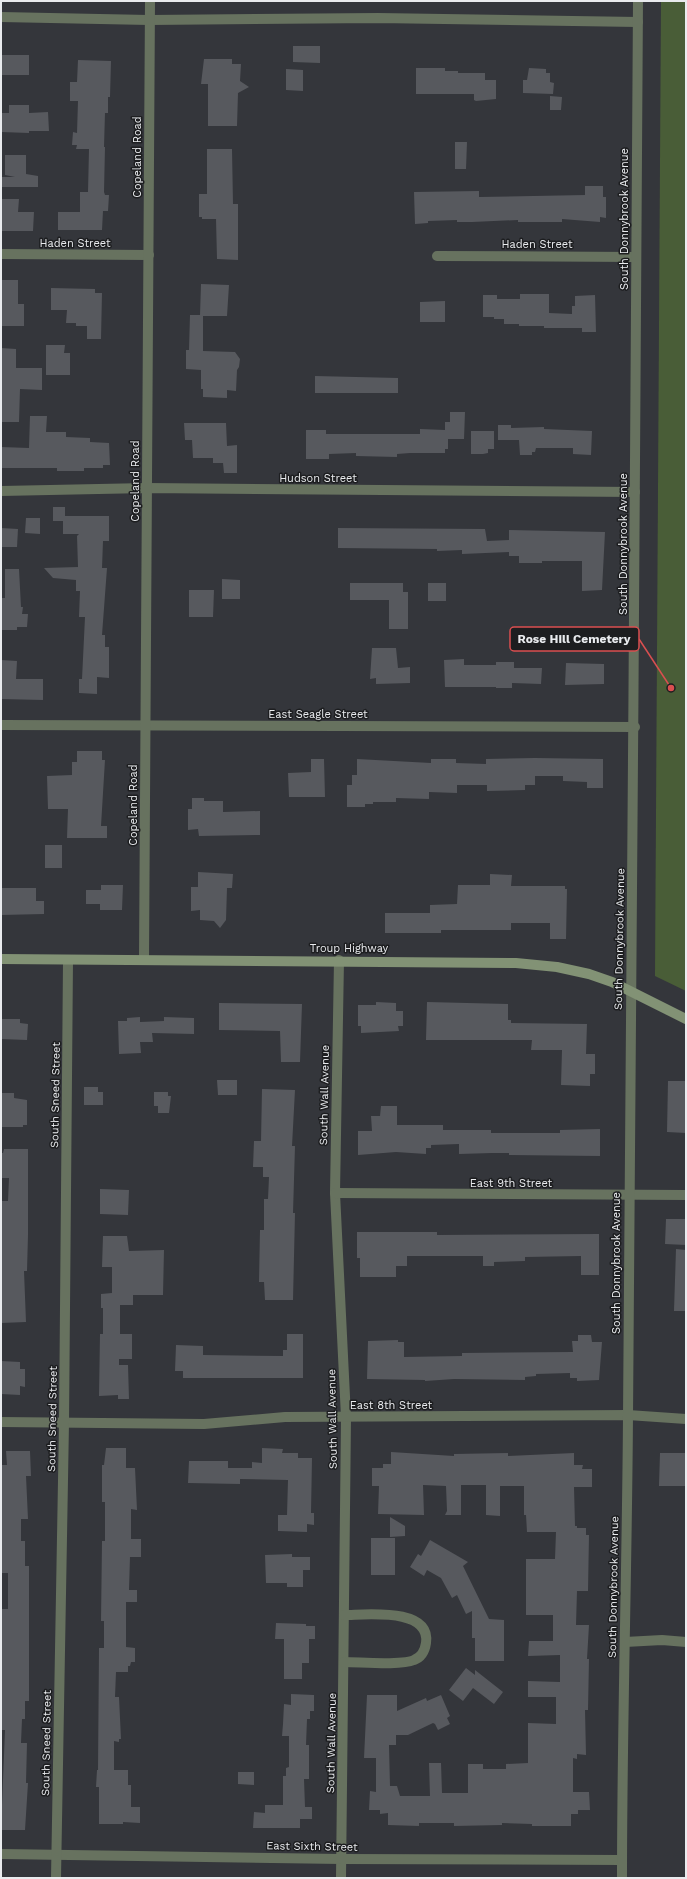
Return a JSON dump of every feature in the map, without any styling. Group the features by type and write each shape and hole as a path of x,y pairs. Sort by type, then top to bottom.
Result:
{"main road":[{"name":"Troup Highway","path":"1,959 68,961 338,960 516,962 557,967 590,974 612,982 686,1019"}],"street":[{"name":"Copeland Road","path":"144,960 150,1"},
{"name":"South Donnybrook Avenue","path":"622,1878 628,1415 630,992 634,727 638,1"},
{"path":"1,17 150,20 378,18 638,22"},
{"name":"Haden Street","path":"1,254 149,255"},
{"name":"Haden Street","path":"437,256 636,256"},
{"name":"Hudson Street","path":"1,491 147,488 635,492"},
{"name":"East Seagle Street","path":"1,725 634,727"},
{"name":"South Wall Avenue","path":"338,960 335,1193 346,1417 341,1878"},
{"name":"South Sneed Street","path":"56,1878 64,1423 68,961"},
{"name":"East 9th Street","path":"335,1193 629,1196 686,1195"},
{"name":"East 8th Street","path":"1,1422 204,1424 285,1417 628,1415 686,1419"},
{"path":"344,1615 405,1616 417,1621 423,1627 426,1641 424,1653 415,1660 402,1663 344,1662"},
{"path":"625,1642 662,1640 686,1642"},
{"name":"East Sixth Street","path":"1,1854 341,1859 622,1860"}],"green space":[{"path":"661,1 686,1 686,991 655,976"}],"building":[{"path":"293,46 320,46 320,63 293,62"},
{"path":"1,55 29,55 29,75 1,75"},
{"path":"204,59 232,59 232,64 241,64 240,81 249,87 238,93 237,126 208,126 208,84 201,84"},
{"path":"78,60 111,61 110,97 108,97 108,113 105,113 104,147 104,192 105,195 109,195 108,211 103,211 102,230 58,230 58,212 80,212 80,192 88,192 89,149 76,149 77,145 72,145 73,132 77,133 78,101 70,101 70,82 77,82"},
{"path":"416,68 445,68 445,71 458,71 458,73 485,73 485,80 496,80 496,99 476,101 474,100 474,94 416,94"},
{"path":"529,68 546,69 546,73 550,73 550,82 554,83 553,94 523,93 523,80 527,80"},
{"path":"286,69 303,70 303,91 286,90"},
{"path":"550,96 562,97 561,110 550,110"},
{"path":"9,105 29,105 29,113 48,112 49,131 29,131 29,133 1,132 1,113 9,113"},
{"path":"455,142 467,142 466,169 455,169"},
{"path":"207,149 232,149 233,204 238,204 238,260 217,259 216,219 202,219 202,217 199,217 199,194 207,194"},
{"path":"5,155 26,155 26,174 38,176 38,187 1,187 1,177 15,177 5,175"},
{"path":"585,186 603,186 603,197 606,197 606,218 600,217 600,222 562,219 562,222 518,222 518,220 457,222 457,220 428,221 428,223 415,224 414,192 479,191 479,197 585,195"},
{"path":"1,199 19,199 18,212 34,212 33,231 1,231"},
{"path":"1,280 18,280 18,304 24,304 24,326 1,326"},
{"path":"201,284 229,285 227,316 203,316 203,351 235,352 240,359 237,370 236,391 227,390 227,398 203,397 203,389 201,389 201,370 186,369 186,350 189,350 190,315 200,315"},
{"path":"51,288 95,289 95,293 102,293 101,339 87,339 87,326 76,326 76,323 66,323 67,310 51,310"},
{"path":"520,294 549,294 549,313 572,314 572,306 575,306 575,296 595,295 596,332 582,332 582,328 544,328 544,326 519,326 519,324 504,324 504,319 483,317 483,295 497,295 497,299 520,299"},
{"path":"445,301 445,322 420,322 420,302"},
{"path":"46,345 65,345 64,353 70,353 70,375 46,375"},
{"path":"1,348 16,349 16,368 42,368 42,390 20,389 19,422 1,422"},
{"path":"315,376 398,378 398,393 315,393"},
{"path":"450,412 465,412 464,439 448,439 448,449 445,449 445,453 397,454 397,457 356,456 356,453 329,454 329,459 306,459 306,430 326,430 326,434 420,434 420,429 445,430 445,422 450,422"},
{"path":"30,416 47,416 46,432 66,432 66,437 90,438 90,442 109,443 110,465 103,465 103,468 84,468 84,471 57,471 57,468 2,468 1,447 29,448"},
{"path":"184,423 226,423 227,446 237,445 237,473 224,473 223,463 213,463 213,458 193,458 192,440 185,440"},
{"path":"498,425 511,425 511,428 544,427 544,429 592,431 591,455 573,454 573,448 536,448 535,452 532,452 532,455 520,455 519,440 498,440"},
{"path":"471,431 494,431 494,449 488,449 488,453 471,454"},
{"path":"53,507 65,507 65,516 109,516 109,541 103,541 102,568 107,568 102,635 105,635 105,647 109,647 109,678 97,677 97,694 79,693 79,679 82,679 85,617 79,617 80,591 76,591 76,580 53,578 44,568 78,567 77,536 79,534 63,534 63,521 53,521"},
{"path":"26,518 40,518 40,534 25,533"},
{"path":"1,528 18,529 17,547 1,547"},
{"path":"338,528 485,529 487,541 509,540 509,530 605,532 602,590 582,591 582,561 542,561 542,563 519,563 519,556 509,556 509,552 462,554 462,550 437,551 437,549 338,548"},
{"path":"5,569 19,569 21,607 23,607 22,614 28,614 27,627 17,627 17,630 1,630 1,598 5,598"},
{"path":"222,579 240,580 240,599 222,599"},
{"path":"350,583 403,583 403,592 408,592 408,629 389,629 389,600 350,600"},
{"path":"428,583 446,583 446,601 428,601"},
{"path":"189,590 214,590 213,617 189,617"},
{"path":"372,648 396,648 398,668 410,667 410,683 376,684 376,678 370,679"},
{"path":"464,659 464,665 496,665 496,662 514,662 514,668 542,668 541,684 512,683 512,688 445,687 444,660"},
{"path":"1,660 17,661 16,679 43,679 43,700 1,699"},
{"path":"566,663 604,664 604,684 565,685"},
{"path":"77,751 102,751 102,760 105,760 101,826 107,826 107,838 67,838 68,809 48,809 47,776 72,775 72,762 77,762"},
{"path":"311,759 324,759 325,797 289,797 288,773 311,772"},
{"path":"357,759 431,763 431,759 456,759 456,763 486,764 486,759 603,759 603,788 587,788 587,782 563,781 563,776 535,776 535,785 525,785 525,790 487,791 487,785 457,785 457,793 429,792 429,799 396,798 396,802 373,802 373,804 365,804 365,807 347,807 347,785 352,785 352,775 357,775"},
{"path":"192,798 204,798 204,801 223,801 223,812 260,811 260,835 199,836 198,829 188,830 188,809 192,809"},
{"path":"45,845 62,845 62,868 45,868"},
{"path":"198,872 233,874 232,888 227,888 226,920 220,928 214,921 200,920 200,910 191,911 191,887 198,887"},
{"path":"490,874 512,875 511,886 565,886 565,889 567,889 566,939 550,939 550,923 511,923 511,930 441,930 441,933 385,933 385,913 430,913 430,905 457,904 458,885 490,885"},
{"path":"101,885 123,885 122,910 100,910 100,904 86,904 86,890 101,890"},
{"path":"1,888 36,888 36,901 44,901 44,914 1,915"},
{"path":"376,1002 396,1003 396,1011 403,1011 403,1026 398,1026 399,1031 361,1033 361,1026 358,1026 358,1005 376,1005"},
{"path":"427,1002 508,1004 508,1020 511,1020 511,1023 587,1024 586,1054 595,1054 595,1074 590,1074 590,1086 561,1085 562,1050 531,1050 532,1040 426,1040"},
{"path":"219,1003 302,1004 300,1062 281,1062 280,1031 219,1030"},
{"path":"140,1017 140,1022 164,1021 164,1017 194,1018 194,1034 152,1033 153,1042 140,1042 141,1053 119,1054 118,1021 127,1021 127,1018"},
{"path":"1,1019 20,1019 20,1023 28,1024 27,1040 1,1039"},
{"path":"217,1080 237,1080 237,1095 218,1095"},
{"path":"668,1081 686,1081 686,1133 667,1132"},
{"path":"84,1087 98,1087 98,1092 103,1092 103,1105 84,1105"},
{"path":"262,1089 295,1090 292,1146 295,1146 293,1300 265,1300 264,1282 259,1282 260,1230 264,1230 264,1199 268,1199 269,1177 263,1177 263,1167 253,1167 254,1141 261,1141"},
{"path":"154,1092 168,1092 168,1096 171,1096 169,1113 158,1113 158,1106 154,1106"},
{"path":"1,1093 14,1093 14,1098 27,1100 27,1125 23,1125 23,1127 1,1127"},
{"path":"381,1106 397,1106 397,1125 443,1125 443,1130 491,1130 491,1133 560,1133 560,1130 600,1129 600,1156 509,1155 509,1153 459,1154 459,1144 431,1145 431,1148 426,1148 426,1154 396,1152 358,1155 358,1131 372,1131 371,1116 380,1116"},
{"path":"4,1149 28,1149 27,1271 24,1271 26,1322 1,1323 1,1201 8,1201 9,1178 1,1178 1,1153 3,1153"},
{"path":"100,1189 129,1190 128,1215 100,1214"},
{"path":"666,1219 686,1219 686,1245 665,1244"},
{"path":"357,1232 437,1232 437,1235 599,1234 599,1275 581,1275 581,1256 525,1257 525,1261 494,1262 494,1266 483,1266 483,1256 407,1256 407,1266 396,1266 396,1277 360,1277 360,1258 357,1258"},
{"path":"103,1236 127,1236 129,1251 164,1250 163,1295 133,1295 133,1305 120,1305 120,1334 132,1334 132,1359 119,1359 119,1365 128,1365 129,1399 118,1399 118,1395 99,1396 100,1334 103,1334 103,1308 101,1308 101,1294 112,1293 112,1267 102,1267"},
{"path":"676,1249 686,1250 686,1311 674,1311"},
{"path":"287,1334 303,1334 303,1378 183,1378 183,1371 175,1371 176,1345 203,1346 203,1355 283,1356 283,1350 287,1350"},
{"path":"578,1335 591,1335 592,1342 602,1342 599,1380 577,1381 577,1378 570,1378 570,1373 536,1374 536,1376 525,1377 525,1380 454,1379 425,1381 367,1379 368,1341 398,1340 398,1342 404,1342 404,1357 462,1356 462,1353 573,1352 572,1341 578,1341"},
{"path":"1,1361 20,1362 20,1369 25,1369 25,1387 20,1386 20,1395 1,1394"},
{"path":"106,1448 126,1448 126,1468 135,1468 137,1510 131,1509 131,1539 141,1539 141,1557 130,1557 129,1590 137,1590 137,1602 126,1602 126,1647 135,1648 135,1662 131,1662 130,1666 128,1666 128,1672 116,1672 115,1697 119,1697 121,1739 119,1739 119,1742 114,1741 114,1770 128,1770 128,1785 131,1785 131,1807 140,1807 140,1823 123,1822 123,1824 99,1824 99,1787 96,1787 98,1770 99,1648 104,1648 104,1621 101,1621 102,1541 105,1541 105,1502 102,1502 102,1465 104,1465"},
{"path":"262,1448 283,1449 282,1453 298,1453 298,1458 312,1458 311,1513 314,1513 314,1525 307,1524 307,1532 278,1531 278,1515 287,1515 288,1480 240,1479 240,1484 188,1483 189,1461 228,1461 228,1468 252,1468 252,1462 262,1463"},
{"path":"6,1451 30,1451 31,1476 26,1476 28,1519 21,1519 21,1541 25,1541 25,1566 29,1566 29,1701 25,1701 25,1719 22,1719 21,1743 27,1743 26,1783 28,1783 25,1830 1,1830 5,1730 1,1730 1,1609 8,1609 8,1573 1,1573 1,1465 7,1465"},
{"path":"391,1452 454,1456 454,1454 508,1453 508,1456 574,1453 574,1465 583,1465 582,1469 592,1469 592,1487 574,1487 575,1526 577,1526 577,1528 586,1528 586,1535 589,1535 588,1591 577,1591 576,1625 589,1625 587,1659 589,1659 588,1710 585,1710 586,1755 577,1754 577,1759 573,1758 573,1792 589,1792 590,1810 578,1810 578,1814 571,1814 571,1826 532,1826 532,1824 502,1823 502,1825 454,1826 454,1823 419,1823 419,1826 388,1825 388,1813 380,1814 380,1810 369,1810 370,1791 376,1792 376,1758 364,1758 367,1695 397,1695 397,1711 426,1698 427,1701 441,1695 450,1716 447,1718 450,1724 438,1730 433,1723 408,1735 396,1735 396,1745 389,1745 390,1786 397,1786 400,1796 430,1796 429,1763 441,1763 442,1793 468,1793 468,1764 483,1764 483,1769 506,1769 506,1764 528,1763 528,1723 556,1724 556,1697 528,1697 528,1681 560,1682 560,1655 528,1656 529,1641 553,1641 553,1615 526,1615 526,1559 555,1559 556,1532 527,1532 526,1515 524,1515 524,1486 500,1486 500,1516 486,1515 486,1485 461,1485 461,1515 445,1515 447,1511 446,1486 423,1485 424,1515 378,1514 379,1486 372,1486 372,1468 383,1468 383,1464 391,1464"},
{"path":"660,1453 686,1453 686,1486 659,1486"},
{"path":"390,1517 405,1526 405,1536 390,1537"},
{"path":"371,1538 395,1538 395,1575 371,1575"},
{"path":"430,1540 468,1562 463,1566 489,1619 504,1620 504,1661 475,1661 475,1638 472,1638 472,1611 466,1614 457,1595 452,1598 441,1578 427,1570 424,1576 410,1567 418,1554 421,1556"},
{"path":"292,1554 292,1557 310,1557 310,1570 303,1570 303,1587 287,1587 287,1583 266,1583 265,1555"},
{"path":"276,1623 306,1624 306,1626 315,1626 315,1639 309,1639 309,1663 302,1663 302,1679 284,1679 284,1639 275,1639"},
{"path":"466,1668 475,1675 475,1670 503,1692 494,1704 473,1688 463,1701 449,1690"},
{"path":"291,1694 314,1695 314,1711 310,1711 310,1719 307,1719 306,1745 309,1745 309,1779 304,1779 305,1807 312,1807 312,1819 300,1819 300,1828 253,1828 254,1812 265,1813 265,1805 283,1805 283,1776 286,1776 286,1768 289,1767 289,1736 282,1736 284,1704 291,1705"},
{"path":"238,1772 254,1772 254,1785 238,1784"}],"place":[{"name":"Rose Hill Cemetery","path":"671,688"}]}
